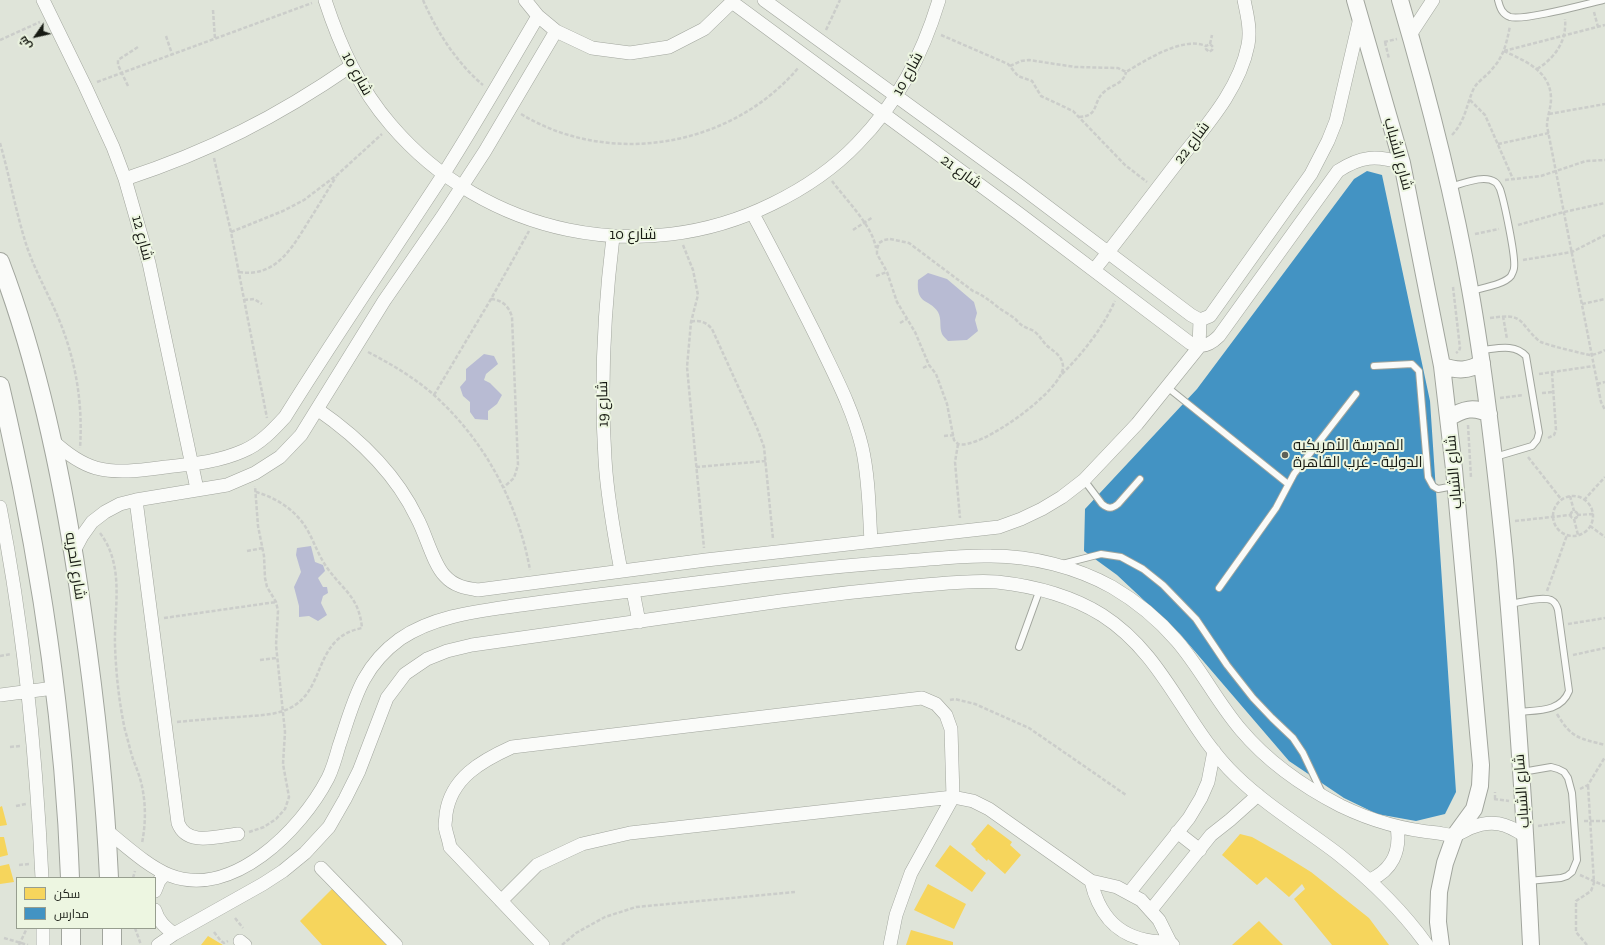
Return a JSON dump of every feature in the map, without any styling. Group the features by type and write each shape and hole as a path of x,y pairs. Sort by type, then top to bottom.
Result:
{"main road":[{"name":"شارع الحريه","path":"0,262 30,355 53,441 74,551 94,706 107,831 109,877"},
{"path":"0,386 15,449 38,570 54,688 67,816 70,877"},
{"path":"71,929 71,945"},
{"path":"112,929 112,945"}],"street":[{"name":"شارع 12","path":"43,0 52,16 113,147 125,179 149,263 197,490"},
{"path":"525,0 538,16 556,31 592,48 630,53 669,47 704,29 733,1"},
{"name":"شارع 21","path":"764,0 1196,318"},
{"name":"شارع 10","path":"319,1 351,66 369,96 391,125 416,151 443,174 461,187 497,206 534,221 574,232 613,237 645,237 677,234 728,223 753,214 790,196 825,172 856,145 883,114 896,96 915,64 930,31 939,0"},
{"name":"شارع 22","path":"1094,270 1232,89 1242,67 1249,44 1248,21 1244,0"},
{"name":"شارع الشباب","path":"1355,0 1402,163 1442,366 1456,486 1481,765 1480,786 1474,809 1455,835 1445,863 1439,892 1438,922 1441,945"},
{"name":"شارع الشباب","path":"1400,0 1402,40 1440,144 1450,187 1471,292 1495,457 1517,712 1531,945"},
{"path":"1402,40 1433,0"},
{"name":"شارع 21","path":"733,1 807,58 1194,345"},
{"path":"53,441 80,461 97,468 114,471 131,471 219,460 244,451 258,443 285,417 443,174 493,94 538,16"},
{"path":"317,409 358,440 385,467 402,491 417,517 438,567 453,583 463,588 478,590 706,560 999,527 1021,519 1062,497 1084,480 1137,424 1167,387 1194,345 1196,318 1210,316 1311,174 1322,153 1336,120 1360,18"},
{"path":"74,551 92,522 115,506 136,500 227,484 255,474 280,457 301,435 384,301 461,187 556,31"},
{"path":"125,179 211,146 252,127 290,106 351,66"},
{"path":"1194,345 1206,345 1219,336 1338,171 1352,162 1368,158 1385,158 1402,163"},
{"path":"753,214 777,258 842,389 854,418 862,448 867,478 871,541"},
{"name":"شارع 19","path":"613,237 606,293 602,349 602,405 605,460 611,516 621,571"},
{"path":"1442,366 1463,370 1473,368 1481,357"},
{"path":"1449,418 1460,411 1470,408 1481,410 1488,407"},
{"path":"136,500 178,823 184,834 196,838 238,834"},
{"path":"0,507 5,563 24,653 38,803 42,877"},
{"path":"107,831 165,874 191,881 215,878 238,870 259,858 298,822 330,776 351,708 362,680 378,658 392,645 408,634 426,625 463,614 837,565 994,555 1033,560 1082,573 1113,588 1146,611 1177,641 1220,705 1241,731 1263,754 1284,771 1323,796 1379,822 1397,827 1455,835 1476,826 1493,823 1510,826 1525,836"},
{"path":"158,945 174,934 283,872 305,853 329,827 348,792 359,771 387,698 405,674 427,659 447,651 472,645 843,592 949,583 994,582 1040,589 1074,600 1102,615 1125,632 1150,658 1199,732 1214,752 1236,776 1294,823 1335,852 1370,880 1411,924 1427,945"},
{"path":"633,591 639,622"},
{"path":"0,695 54,688"},
{"path":"543,945 450,847 445,826 448,804 457,784 473,768 492,756 512,747 922,698 936,704 946,715 951,729 953,797 911,873 896,914 890,945"},
{"path":"1129,893 1197,804 1208,782 1214,752"},
{"path":"1151,910 1211,835 1258,795"},
{"path":"501,901 537,865 582,844 630,833 953,797 973,801 989,809 1091,881 1104,883 1129,893 1141,900 1151,910 1162,925 1172,943"},
{"path":"1370,880 1386,870 1396,855 1399,841 1397,827"},
{"path":"1177,832 1200,850"},
{"path":"320,868 396,945"},
{"path":"156,888 159,881 165,874"},
{"path":"1091,881 1094,896 1101,911 1111,923 1123,932 1138,939 1172,943"},
{"path":"156,914 164,927 174,934"},
{"path":"43,929 43,945"}],"lane":[{"path":"1498,0 1502,11 1508,16 1512,17 1564,10 1603,0"},
{"path":"1450,187 1481,179 1488,179 1495,182 1500,188 1508,227 1514,261 1514,269 1511,276 1505,281 1471,292"},
{"path":"1481,357 1508,348 1515,348 1526,356 1540,433 1532,446 1495,457"},
{"path":"1374,366 1412,364 1419,371 1428,477 1433,486 1438,489 1456,486"},
{"path":"1167,387 1288,484"},
{"path":"1219,588 1276,508 1288,484 1302,464 1356,394"},
{"path":"1084,480 1102,504 1110,508 1118,504 1140,479"},
{"path":"1058,566 1101,554 1121,557 1143,569 1163,585 1196,619 1227,665 1253,698 1293,738 1303,753 1323,796"},
{"path":"1019,647 1040,589"},
{"path":"1508,604 1544,599 1550,600 1556,604 1569,691 1563,702 1553,708 1517,712"},
{"path":"1521,772 1550,767 1558,768 1564,772 1568,778 1572,793 1577,860 1572,872 1561,878 1528,881"}],"path":[{"path":"423,0 434,23 451,52 464,67 493,94"},
{"path":"820,40 840,0"},
{"path":"85,86 319,1"},
{"path":"213,10 215,38"},
{"path":"1537,70 1549,62 1559,49 1566,26 1564,10"},
{"path":"0,40 52,16"},
{"path":"1440,144 1448,139 1460,124 1478,82 1493,68 1504,51 1512,17"},
{"path":"1504,51 1605,25"},
{"path":"930,31 1004,62 1010,66 1018,76 1032,81 1041,96 1073,111 1125,165 1146,182 1158,188"},
{"path":"166,36 172,54"},
{"path":"1079,117 1088,116 1093,112 1103,92 1122,81 1126,72 1151,57 1187,43 1208,45 1212,36"},
{"path":"1368,47 1384,42 1402,40"},
{"path":"1384,42 1390,64"},
{"path":"128,86 118,64 118,60 138,47"},
{"path":"1504,51 1530,64 1537,70 1542,76 1549,90 1551,98 1547,120 1549,133 1597,384 1601,402 1605,410"},
{"path":"510,108 550,129 582,139 601,142 640,144 678,140 716,128 750,110 781,87 807,58"},
{"path":"1010,66 1021,61 1029,60 1074,67 1118,68 1126,72"},
{"path":"1470,100 1485,115 1513,179"},
{"path":"1549,114 1605,104"},
{"path":"231,232 294,206 337,175 391,125"},
{"path":"1498,144 1549,133"},
{"path":"0,143 19,221 27,247 37,273 60,321 72,356 81,405 82,433 80,461"},
{"path":"211,146 231,232 270,432"},
{"path":"1495,182 1531,178 1586,161 1605,160"},
{"path":"825,172 864,223 872,237 877,254 887,272 897,302 922,345 929,365 936,374 942,389 954,440 958,444 966,445 985,437 1019,417 1035,405 1078,358 1091,341 1103,324 1121,290"},
{"path":"239,272 252,273 264,270 275,264 287,254 337,175"},
{"path":"1460,237 1508,227 1605,203"},
{"path":"852,230 873,217"},
{"path":"434,395 534,221"},
{"path":"677,234 689,259 698,295 691,322 687,367 706,560"},
{"path":"1514,261 1572,252 1605,235"},
{"path":"876,249 879,243 884,240 890,239 909,243 973,290 987,298 1021,325 1037,334 1046,345 1055,351 1061,360 1063,366 1061,375"},
{"path":"876,276 887,272"},
{"path":"1452,281 1460,351 1457,353 1452,349"},
{"path":"244,300 254,298 262,304"},
{"path":"491,298 502,302 507,306 512,317 518,466 514,478 504,487"},
{"path":"1582,304 1605,299"},
{"path":"1503,316 1508,348"},
{"path":"1475,319 1503,316 1518,318 1540,342 1592,355 1605,350"},
{"path":"900,323 907,319"},
{"path":"691,322 704,322 712,330 761,438 766,461 774,552"},
{"path":"356,345 403,372 434,395 472,436 492,465 504,487 521,530 532,583"},
{"path":"922,368 929,365"},
{"path":"1529,376 1594,366"},
{"path":"1546,439 1554,435 1556,430 1552,372"},
{"path":"1597,384 1605,382"},
{"path":"1488,407 1533,394 1553,392"},
{"path":"1468,424 1472,486"},
{"path":"944,436 954,435"},
{"path":"958,444 955,462 961,531"},
{"path":"1522,449 1561,500"},
{"path":"1530,460 1534,457"},
{"path":"696,467 766,461"},
{"path":"238,834 252,832 264,827 276,819 285,809 289,797 283,764 285,732 277,658 276,636 278,611 276,602 267,587 264,578 263,548 258,526 255,474"},
{"path":"1584,500 1605,477"},
{"path":"165,723 284,712 302,699 309,690 332,644 351,630 362,628 361,617 352,597 323,563 308,530 300,519 279,501 256,492"},
{"path":"1570,496 1574,511 1577,515"},
{"path":"1570,496 1580,497 1590,506 1593,514 1590,526 1587,530 1578,535 1567,535 1557,528 1553,517 1555,507 1561,500 1570,496"},
{"path":"1501,523 1570,515 1574,511"},
{"path":"1574,519 1577,515 1593,514"},
{"path":"1570,515 1574,519 1578,535"},
{"path":"92,522 110,550 115,566 118,583 115,645 119,695 133,758 141,782 145,807 144,832 133,877"},
{"path":"1590,526 1605,537"},
{"path":"1544,599 1567,535"},
{"path":"247,551 263,548"},
{"path":"152,620 276,602"},
{"path":"1560,625 1605,618"},
{"path":"1564,657 1605,648"},
{"path":"260,660 277,658"},
{"path":"936,704 955,699 975,704 1029,728 1126,795"},
{"path":"1553,708 1566,728 1574,735 1605,745"},
{"path":"1572,793 1588,784 1605,757"},
{"path":"1587,945 1576,932 1576,901 1591,891 1594,882 1588,784"},
{"path":"1495,785 1495,799"},
{"path":"1478,798 1523,802"},
{"path":"1572,872 1605,886"},
{"path":"562,945 576,933 605,917 636,907 795,892"},
{"path":"20,944 27,929"},
{"path":"135,929 141,945"},
{"path":"4,938 20,944 28,945"}],"water":[{"path":"928,273 947,279 974,302 977,313 975,320 978,331 967,340 948,341 942,334 938,312 921,298 918,288 918,280"},
{"path":"484,354 494,356 498,364 486,374 484,380 490,383 502,395 497,404 488,411 488,420 475,419 470,412 470,402 463,396 460,387 466,380 466,369"},
{"path":"311,546 315,562 323,565 325,571 318,578 323,587 327,587 328,593 323,596 321,603 327,615 318,621 309,616 299,617 299,606 294,587 301,572 296,555 297,548"}],"building: سكن":[{"path":"2,806 7,825 0,826 0,807"},
{"path":"988,824 1012,842 1010,845 1021,855 1005,874 988,859 987,861 971,844"},
{"path":"1240,834 1252,837 1311,872 1369,918 1389,945 1332,945 1294,899 1305,889 1302,884 1289,897 1266,877 1257,885 1222,855"},
{"path":"0,837 4,837 8,855 0,857"},
{"path":"950,845 986,873 972,892 935,866"},
{"path":"9,864 14,882 0,884 0,866"},
{"path":"928,884 966,904 954,929 914,910"},
{"path":"333,888 390,945 322,945 300,921"},
{"path":"1259,921 1283,945 1232,945"},
{"path":"911,930 953,942 953,945 906,945"},
{"path":"208,936 223,945 201,945"}],"building: مدارس":[{"name":"المدرسة الأمريكيه الدولية - غرب القاهرة","path":"1367,171 1382,175 1430,401 1456,792 1445,814 1416,821 1377,814 1344,798 1289,761 1180,634 1117,575 1084,551 1085,509 1197,389 1354,179"}],"place":[{"name":"المدرسة الأمريكيه الدولية - غرب القاهرة","path":"1285,455"}]}
